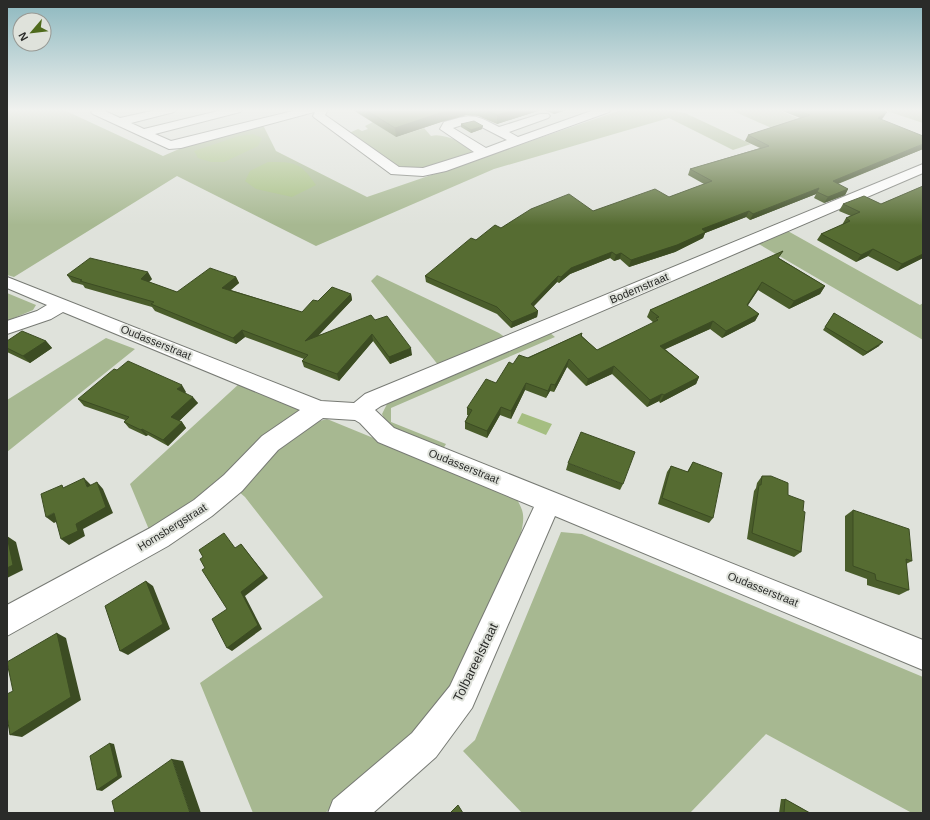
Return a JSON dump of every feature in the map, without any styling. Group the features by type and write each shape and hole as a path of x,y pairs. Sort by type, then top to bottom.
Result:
{"street":[{"path":"365,148 396,171 423,172 441,168 498,148"},
{"path":"478,148 485,153"},
{"name":"Bodemstraat","path":"358,412 373,400 923,168"},
{"name":"Oudasserstraat","path":"7,282 320,409 358,412 368,417 386,435 923,655"},
{"path":"7,328 44,315 63,304"},
{"name":"Hornsbergstraat","path":"7,621 159,537 204,508 233,483 270,443 320,409"},
{"name":"Tolbareelstraat","path":"346,813 424,745 461,697 549,501"}],"shaded area":[{"path":"7,148 146,148 163,156 181,148 275,148 276,151 367,197 509,148 565,148 494,169 316,246 177,176 14,277 7,275"},
{"path":"202,148 253,148 224,162 211,162 198,158 194,151"},
{"path":"371,148 473,149 470,154 427,169 399,168"},
{"path":"268,162 285,162 296,165 306,172 316,185 292,197 256,189 245,181 250,171"},
{"path":"786,230 920,305 923,303 923,340 757,243"},
{"path":"377,275 499,333 506,338 439,366 371,281"},
{"path":"7,293 36,305 33,310 7,321"},
{"path":"549,332 555,337 391,408 391,422 446,444 443,449 389,428 382,414 387,404 394,399"},
{"path":"106,338 135,349 7,452 7,400"},
{"path":"240,383 301,409 303,412 227,481 150,532 130,484"},
{"path":"522,413 552,424 546,435 517,423"},
{"path":"327,419 515,496 523,514 521,533 445,702 433,721 325,813 253,813 200,683 323,597 245,497 238,491 267,459 289,439 301,430"},
{"path":"561,532 582,534 923,677 923,813 912,813 766,734 690,813 522,813 463,751 475,740"}],"building":[{"path":"761,148 913,148 833,181 848,189 828,197 817,192 819,188 753,214 749,211 702,229 706,232 677,245 631,260 621,253 616,255 612,252 571,268 561,277 558,276 531,304 538,311 512,322 497,307 425,276 471,238 476,240 495,225 501,228 531,209 569,194 593,211 655,189 669,197 712,181 690,169"},
{"path":"923,186 923,254 902,264 873,249 861,255 821,234 850,221 846,218 860,212 843,204 864,196 881,204"},
{"path":"783,251 778,258 825,286 794,301 762,282 747,305 759,314 726,331 713,321 660,346 699,377 664,395 662,394 650,400 614,366 588,379 569,359 555,385 551,384 548,391 526,383 511,411 501,407 487,431 465,422 472,410 467,408 486,379 496,383 509,362 513,364 519,355 528,358 582,333 581,336 597,350 658,320 656,318 659,317 650,310"},
{"path":"90,258 148,272 141,279 177,292 210,268 236,277 222,288 302,312 313,300 318,301 332,287 351,294 305,341 371,315 375,320 387,316 411,348 389,357 372,334 337,374 302,361 308,355 242,330 233,338 151,304 154,302 80,281 82,280 67,275"},
{"path":"834,313 883,342 867,352 825,327"},
{"path":"22,331 46,341 23,356 7,348 7,341"},
{"path":"128,361 182,385 177,389 193,397 171,417 182,422 163,440 124,422 129,417 78,399 114,369 117,370"},
{"path":"581,432 635,452 623,484 568,463"},
{"path":"693,462 722,473 713,518 662,498 671,466 688,472"},
{"path":"762,476 771,476 788,483 788,495 804,501 803,511 805,512 801,552 752,533 759,485 761,485"},
{"path":"84,478 87,487 97,482 106,507 76,524 78,531 61,539 54,513 46,517 41,494 62,485 63,488"},
{"path":"853,510 909,529 912,561 906,559 909,590 876,580 875,574 853,566"},
{"path":"224,533 235,548 241,544 264,574 241,592 258,625 227,648 212,619 227,609 202,570 205,568 200,559 203,557 199,550"},
{"path":"7,536 13,565 7,568"},
{"path":"146,581 163,624 120,651 105,606"},
{"path":"57,633 71,697 10,735 7,716 7,694 13,691 7,662"},
{"path":"110,743 118,776 97,790 90,756"},
{"path":"172,759 190,813 115,813 112,801"},
{"path":"785,799 810,813 784,813"},
{"path":"458,805 463,813 450,813"}]}
